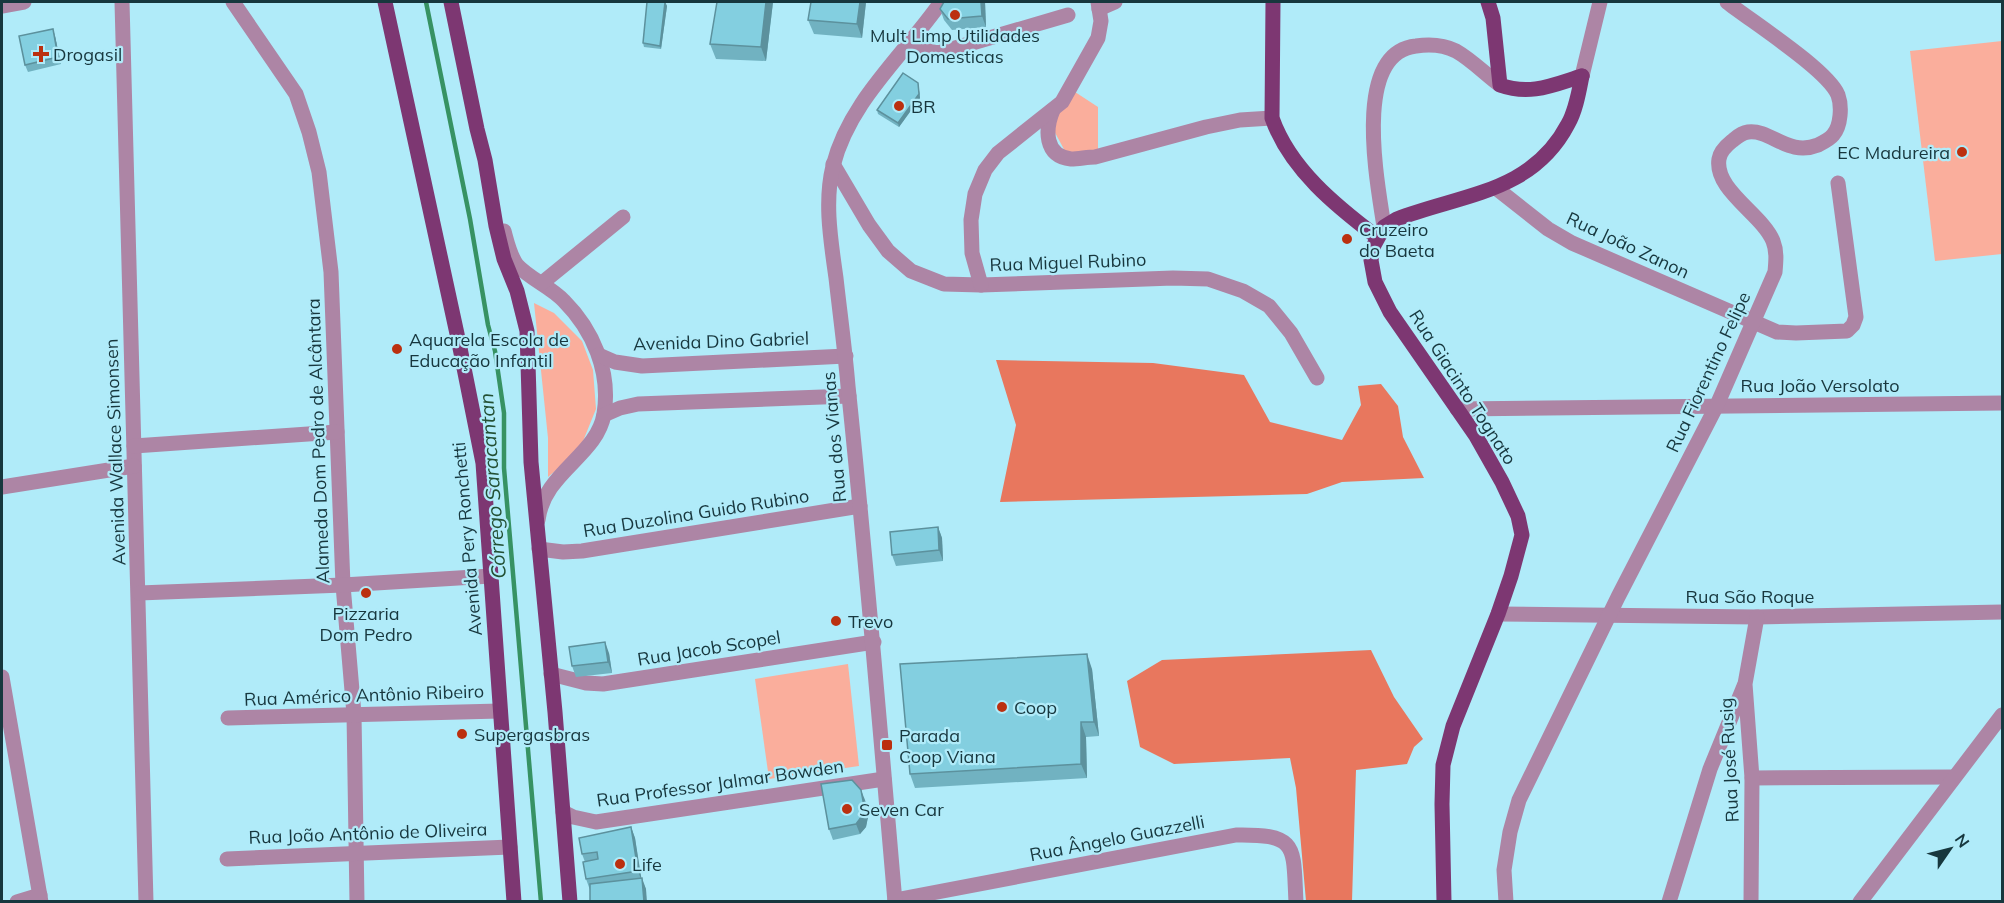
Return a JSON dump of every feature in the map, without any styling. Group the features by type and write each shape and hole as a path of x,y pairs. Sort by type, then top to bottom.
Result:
{"main road":[{"name":"Avenida Pery Ronchetti","path":"385,2 484,477 514,902"},
{"path":"451,2 485,160 496,226 527,331 531,462 570,902"},
{"path":"1272,2 1272,118 1285,146 1311,179 1341,209 1381,232 1397,219 1496,188 1531,169 1553,148 1569,122 1582,76"},
{"path":"1488,2 1493,18 1500,85 1514,90 1529,91 1582,76"},
{"name":"Rua Giacinto Tognato","path":"1381,232 1371,260 1375,282 1390,312 1457,409 1502,482 1521,525 1522,535 1498,614 1453,726 1443,765 1444,902"}],"street":[{"path":"2,6 24,2"},
{"name":"Avenida Wallace Simonsen","path":"122,2 146,902"},
{"name":"Alameda Dom Pedro de Alcântara","path":"233,2 296,94 319,172 331,272 343,585 354,714 357,902"},
{"name":"Rua dos Vianas","path":"895,901 874,642 830,215 833,165 847,129 872,89 941,2"},
{"path":"981,285 972,253 971,220 975,194 985,170 998,153 1062,102 1098,38 1101,21 1098,5 1115,2"},
{"path":"1582,76 1600,2"},
{"name":"Rua Fiorentino Felipe","path":"1506,902 1504,870 1509,832 1519,800 1717,405 1774,272 1776,256 1773,241 1754,214 1738,201 1726,185 1720,171 1719,158 1727,145 1739,135 1749,132 1758,133 1794,147 1808,148 1821,144 1833,135 1838,125 1840,112 1838,96 1831,84 1817,70 1727,2"},
{"path":"912,40 925,50 938,53 1068,15"},
{"path":"1381,232 1373,119 1379,83 1385,66 1395,53 1406,47 1427,44 1442,46 1457,52 1500,85"},
{"path":"1053,110 1047,132 1048,142 1053,151 1062,157 1073,159 1095,157 1240,120 1272,118"},
{"path":"485,160 511,254 516,264 564,301 580,320 592,338 599,355 605,392 604,416 596,434 586,449 548,490 539,512 537,529"},
{"name":"Rua Miguel Rubino","path":"833,165 869,225 888,251 911,271 944,285 1208,279 1243,291 1269,306 1291,333 1317,378"},
{"name":"Rua João Zanon","path":"1496,188 1540,224 1572,243 1777,332 1796,333 1846,331 1853,325 1856,317 1838,183"},
{"path":"542,283 623,217"},
{"name":"Avenida Dino Gabriel","path":"599,355 615,362 642,366 846,356"},
{"path":"604,416 630,405 849,396"},
{"name":"Rua João Versolato","path":"1457,409 2002,403"},
{"path":"134,446 337,432"},
{"path":"2,487 134,466"},
{"name":"Rua Duzolina Guido Rubino","path":"539,549 563,552 582,551 860,506"},
{"path":"139,593 343,585 491,576"},
{"name":"Rua São Roque","path":"1498,614 1757,617 2002,612"},
{"name":"Rua José Rusig","path":"1751,902 1752,778 1745,684 1757,617"},
{"name":"Rua Jacob Scopel","path":"551,674 586,683 603,684 874,642"},
{"path":"2,677 41,898 17,902"},
{"path":"1670,902 1710,769 1745,684"},
{"name":"Rua Américo Antônio Ribeiro","path":"228,718 501,711"},
{"path":"1860,902 2002,715"},
{"path":"1752,778 1954,777"},
{"name":"Rua Professor Jalmar Bowden","path":"563,812 583,820 596,822 884,779"},
{"name":"Rua Ângelo Guazzelli","path":"895,901 1236,835 1253,835 1283,840 1290,849 1294,862 1296,902"},
{"name":"Rua João Antônio de Oliveira","path":"226,859 510,847"}],"shaded area":[{"name":"EC Madureira","path":"2002,41 2002,254 1935,261 1910,51"},
{"path":"1072,90 1098,107 1098,152 1066,153 1053,129 1061,104"},
{"path":"534,303 554,313 582,341 593,370 596,409 579,451 548,477 548,438"},
{"path":"996,360 1153,363 1244,375 1270,422 1342,440 1361,405 1358,386 1381,384 1398,406 1403,437 1424,478 1342,482 1307,494 1000,502 1016,425"},
{"path":"1371,650 1394,697 1423,739 1414,747 1407,764 1356,770 1352,901 1306,901 1296,788 1290,758 1174,764 1140,747 1127,681 1162,660"},
{"path":"848,664 859,766 769,779 755,679"}],"building":[{"path":"647,2 665,2 660,46 643,43"},
{"path":"717,2 766,2 761,47 710,44"},
{"path":"811,2 860,2 857,24 808,20"},
{"path":"944,2 981,2 982,16 948,19 940,9"},
{"name":"Drogasil","path":"53,29 58,57 25,65 19,36"},
{"name":"BR","path":"903,73 918,83 919,94 898,123 877,110"},
{"path":"938,527 939,550 892,555 890,532"},
{"path":"605,642 608,662 572,666 569,647"},
{"name":"Coop","path":"1087,654 1094,722 1081,722 1081,764 910,774 900,664"},
{"name":"Seven Car","path":"852,780 861,790 864,806 862,816 856,824 829,829 821,784"},
{"name":"Life","path":"631,827 638,871 586,879 583,862 598,859 597,852 582,854 579,838"},
{"path":"642,878 644,902 590,902 590,884"}],"waterway":[{"name":"Córrego Saracantan","path":"426,2 470,219 488,325 495,351 504,413 504,468 541,902"}],"place":[{"name":"Mult Limp Utilidades Domesticas","path":"955,15"},
{"name":"Drogasil","path":"41,54"},
{"name":"BR","path":"899,106"},
{"name":"EC Madureira","path":"1962,152"},
{"name":"Cruzeiro do Baeta","path":"1347,239"},
{"name":"Aquarela Escola de Educação Infantil","path":"397,349"},
{"name":"Pizzaria Dom Pedro","path":"366,593"},
{"name":"Trevo","path":"836,621"},
{"name":"Coop","path":"1002,707"},
{"name":"Supergasbras","path":"462,734"},
{"name":"Parada Coop Viana","path":"887,745"},
{"name":"Seven Car","path":"847,809"},
{"name":"Life","path":"620,864"}]}
